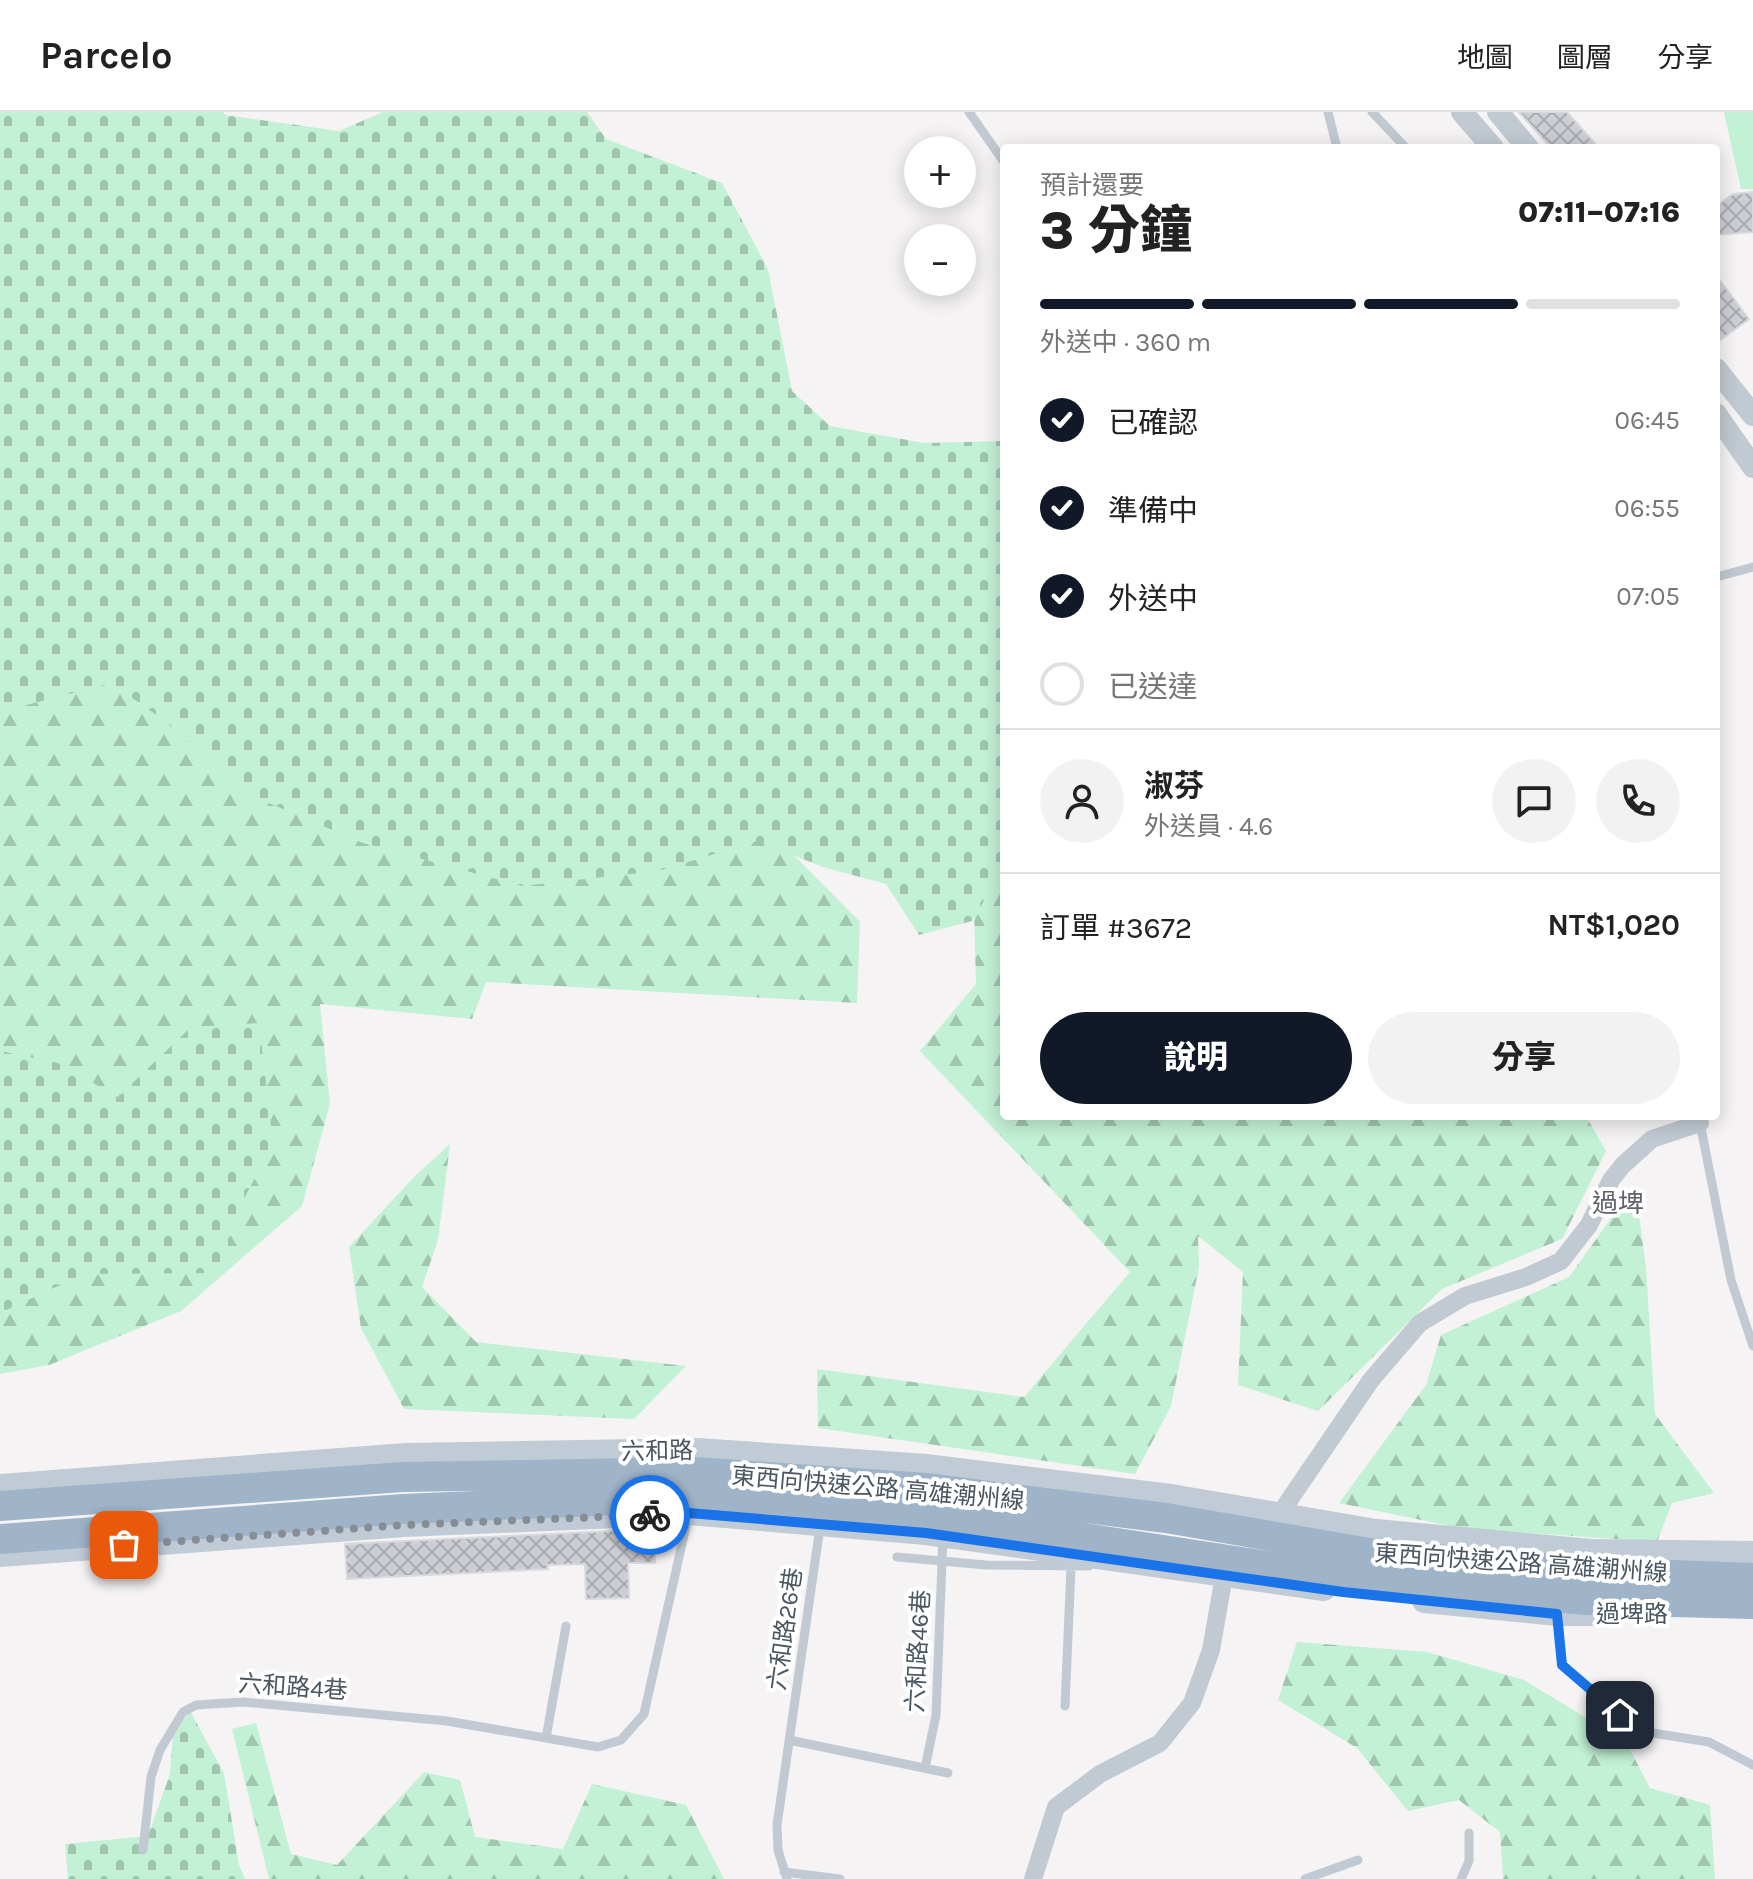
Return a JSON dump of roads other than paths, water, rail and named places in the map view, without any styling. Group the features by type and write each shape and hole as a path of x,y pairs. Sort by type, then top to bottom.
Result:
{"highway":[{"name":"東西向快速公路 高雄潮州線","path":"0,1506 402,1477 695,1472 926,1488 1166,1518 1375,1554 1592,1572 1753,1578"},
{"name":"東西向快速公路 高雄潮州線","path":"0,1539 403,1509 691,1497 926,1514 1373,1582 1588,1600 1753,1604"}],"main road":[{"name":"六和路","path":"0,1486 406,1455 698,1450 926,1466 1171,1496 1279,1516"},
{"path":"0,1555 404,1525 689,1513 943,1535 1224,1576"},
{"path":"1279,1516 1376,1531 1592,1551 1753,1553"},
{"name":"過埤路","path":"1224,1576 1557,1614 1753,1615"}],"street":[{"path":"1462,112 1490,144"},
{"path":"1498,112 1525,144"},
{"path":"1720,374 1753,415"},
{"path":"1720,420 1753,467"},
{"path":"1033,1879 1056,1807 1100,1774 1160,1743 1192,1703 1211,1650 1224,1576 1279,1516 1371,1380 1420,1323 1465,1296 1526,1277 1561,1261 1589,1225 1611,1180 1623,1165 1652,1139 1700,1123"}],"lane":[{"path":"969,112 1000,156"},
{"path":"1328,112 1336,144"},
{"path":"1372,112 1402,144"},
{"path":"1720,576 1753,567"},
{"path":"1700,1123 1731,1280 1753,1346"},
{"name":"六和路4巷","path":"143,1850 151,1777 160,1750 183,1712 196,1705 243,1702 447,1721 588,1746 609,1745 621,1740 644,1714 689,1513"},
{"name":"六和路26巷","path":"785,1876 778,1850 777,1825 820,1524"},
{"name":"六和路46巷","path":"925,1768 936,1715 943,1535"},
{"path":"897,1557 942,1562 1071,1567 1106,1565 1126,1560"},
{"path":"1065,1706 1071,1567"},
{"path":"1557,1614 1562,1665 1640,1731 1709,1742 1753,1765"},
{"path":"546,1738 566,1626"},
{"path":"789,1740 948,1773"},
{"path":"1461,1879 1469,1861 1469,1833"},
{"path":"1305,1879 1358,1860"},
{"path":"785,1876 840,1879"}],"district":[{"name":"過埤","path":"1618,1203"}]}
